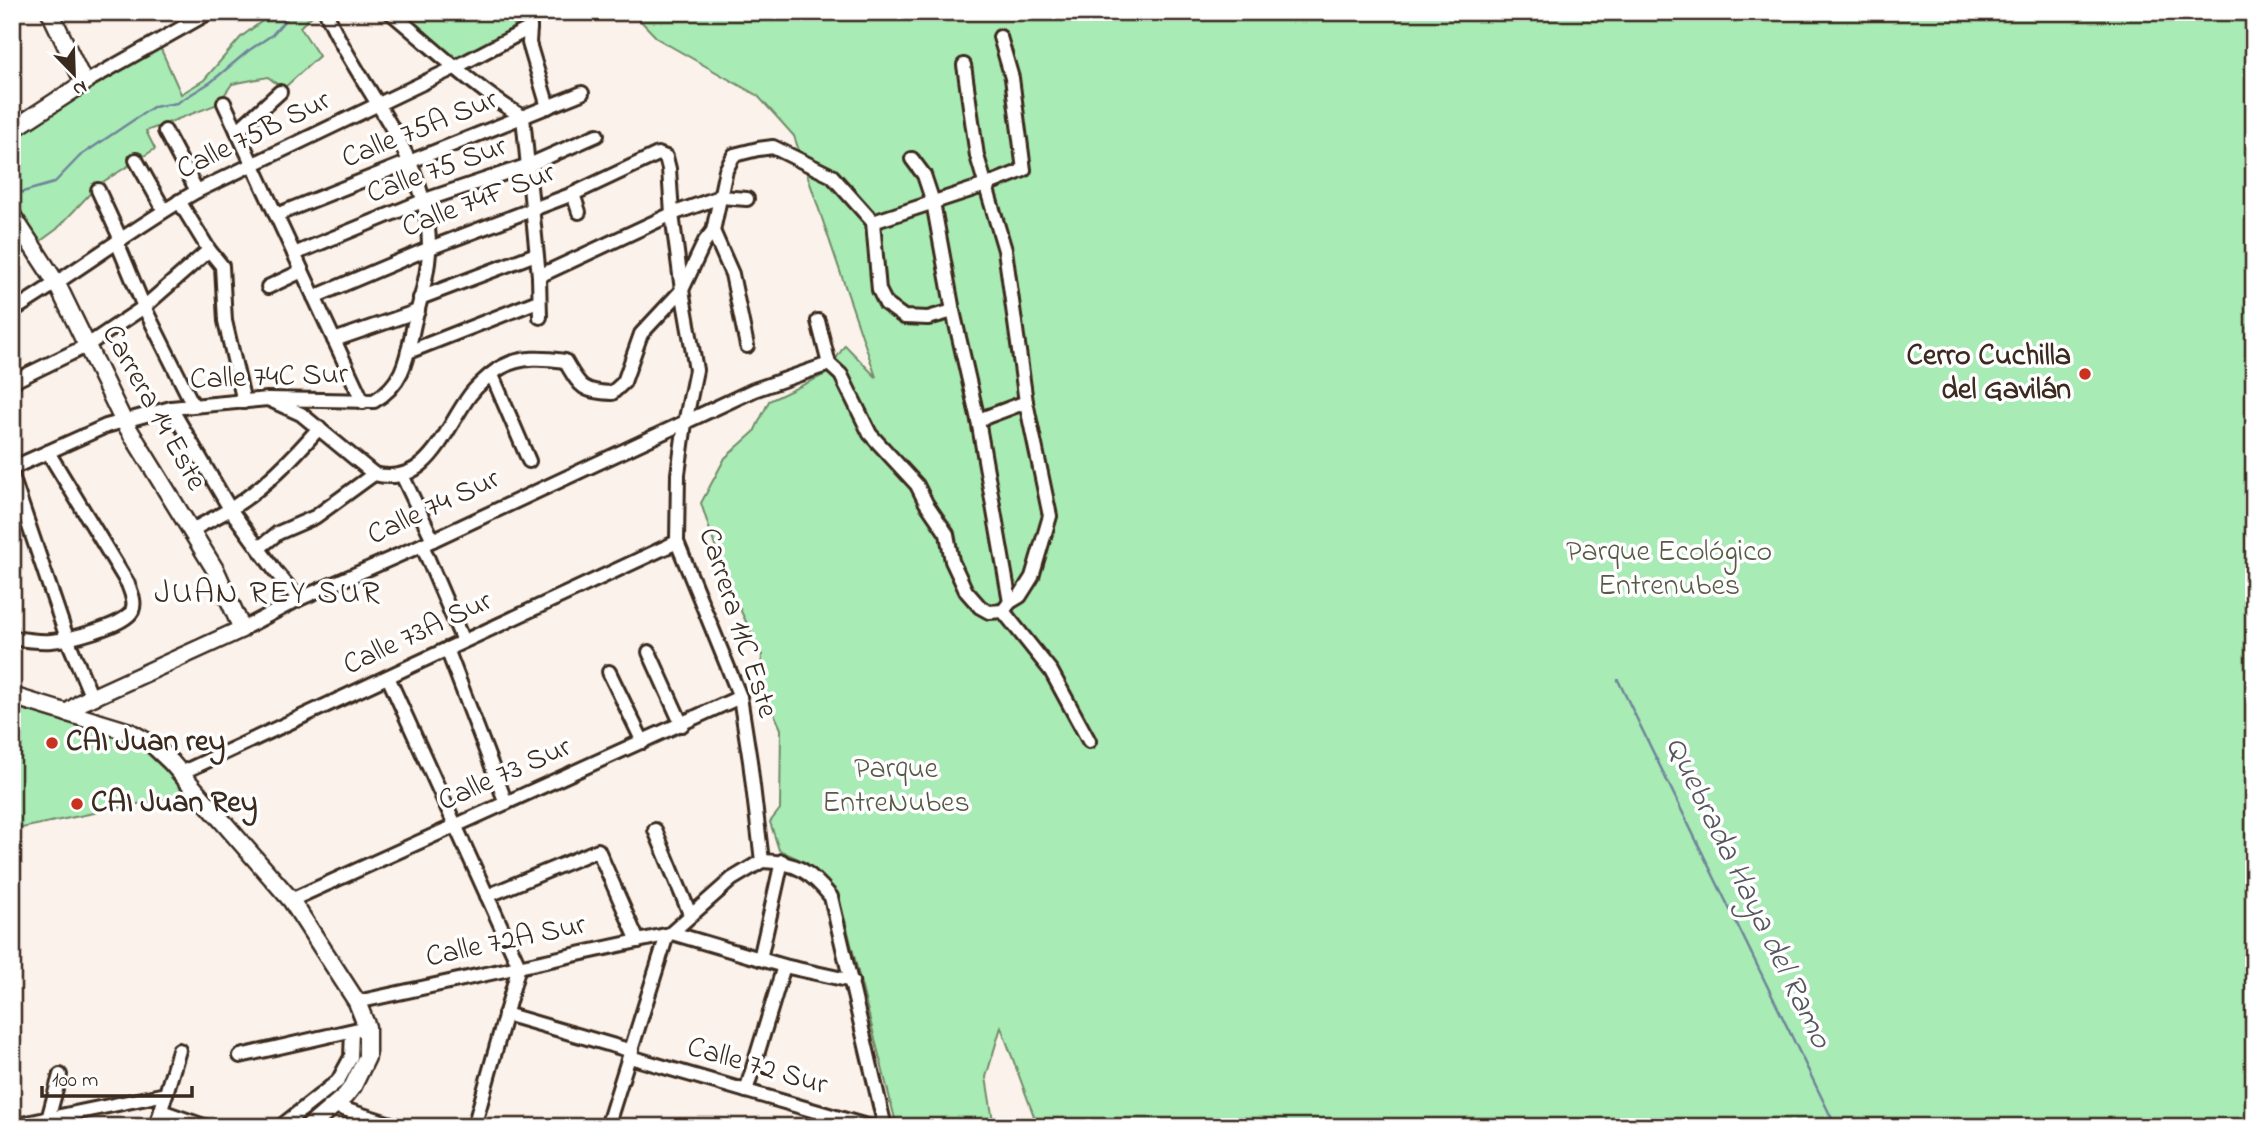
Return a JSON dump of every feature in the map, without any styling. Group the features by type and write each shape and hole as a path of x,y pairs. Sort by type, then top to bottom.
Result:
{"street":[{"path":"50,12 84,83"},
{"path":"12,130 188,18 210,12"},
{"path":"390,12 454,68 501,104 523,117 539,276 540,317"},
{"path":"529,12 528,43 548,107"},
{"path":"332,15 348,56 379,104 410,161 425,201 430,248 408,352"},
{"name":"Calle 75B Sur","path":"12,311 197,191 454,68 530,28"},
{"path":"873,222 1024,170 1012,78 1000,37"},
{"path":"818,321 829,364 841,375 870,434 917,485 947,534 952,561 966,591 979,607 989,612 1007,606 1020,596 1032,578 1049,516 1026,402 1005,250 977,156 964,65"},
{"path":"237,131 280,92"},
{"name":"Calle 75A Sur","path":"276,215 583,93"},
{"path":"223,103 363,402"},
{"path":"164,131 197,191"},
{"name":"Calle 75 Sur","path":"294,254 425,201 529,165 597,135"},
{"path":"268,400 301,414 374,474 387,477 410,472 426,461 471,393 502,366 535,357 565,361 578,383 593,392 612,393 624,382 641,334 682,290 705,241 713,231 726,170 734,155 773,147 832,176 873,222 879,290 886,304 904,317 929,318 953,311"},
{"name":"Calle 74F Sur","path":"314,297 430,248 532,208 550,204 628,167 663,154"},
{"name":"Carrera 11C Este","path":"663,154 669,169 682,290 696,370 678,474 677,542 740,697 762,861"},
{"path":"912,159 924,175 933,202 953,311 978,419 1007,606 1051,671 1089,741"},
{"path":"136,160 164,210"},
{"path":"98,190 144,307 193,405"},
{"path":"573,194 579,212"},
{"path":"539,276 672,214 720,197 747,199"},
{"path":"179,201 222,266 225,321 244,402"},
{"name":"Carrera 14 Este","path":"12,215 57,284 123,420 216,570 242,629"},
{"path":"713,231 732,274 747,346"},
{"path":"12,382 86,346 144,307 209,250"},
{"name":"Calle 74C Sur","path":"334,340 536,254"},
{"path":"268,287 302,271"},
{"path":"408,352 538,301"},
{"name":"Calle 74C Sur","path":"12,468 123,420 171,408 268,400 374,401 385,395 402,375 408,352"},
{"name":"Calle 74 Sur","path":"67,713 77,705 242,629 299,599 754,390 829,364"},
{"path":"492,375 529,461"},
{"path":"978,419 1026,402"},
{"path":"171,408 230,509 299,599"},
{"path":"190,531 230,509 271,479 319,428"},
{"path":"12,638 32,641 67,638 114,624 127,617 134,608 128,584 48,452"},
{"path":"259,548 278,533 315,517 374,474"},
{"path":"402,475 463,642"},
{"path":"12,476 67,638 92,698"},
{"name":"Calle 73A Sur","path":"181,773 677,542"},
{"path":"447,649 506,803"},
{"path":"649,652 682,725"},
{"path":"609,672 643,742"},
{"path":"388,677 519,966 474,1127"},
{"path":"12,696 142,738 163,754 181,773 291,900 357,1002 359,1029 367,1058 353,1086 309,1127"},
{"name":"Calle 73 Sur","path":"291,900 740,697"},
{"path":"655,830 690,914"},
{"path":"487,896 593,850 599,851 638,940"},
{"path":"607,1127 669,934 732,878 762,861 797,866 821,885 831,897 885,1127"},
{"path":"760,959 782,862"},
{"name":"Calle 72A Sur","path":"357,1002 669,934 784,966 852,981"},
{"path":"746,1091 784,966"},
{"name":"Calle 72 Sur","path":"505,1014 746,1091 870,1127"},
{"path":"240,1056 359,1029"},
{"path":"281,1127 338,1081 351,1057 359,1029"},
{"path":"156,1127 179,1050"},
{"path":"47,1123 60,1075"},
{"path":"12,1126 47,1123 166,1094"},
{"path":"334,1106 401,1127"},
{"path":"160,1111 207,1127"}],"green space":[{"path":"274,12 316,12 300,27 319,56 283,89 268,77 232,84 218,104 146,131 155,149 98,185 57,229 12,262 12,141 79,93 160,47 181,94 204,80 241,37"},
{"path":"397,12 507,12 517,30 455,62"},
{"name":"Parque Ecológico Entrenubes","path":"632,12 2254,12 2254,1127 1038,1127 1001,1027 986,1077 994,1127 897,1127 845,920 832,888 807,863 779,850 770,822 780,809 781,729 760,682 762,655 726,580 701,503 725,458 754,432 769,401 826,374 845,345 876,377 794,136 758,96 658,39"},
{"path":"12,706 124,740 147,753 185,794 12,830"}],"waterway":[{"path":"12,195 54,183 80,156 153,107 177,103 211,82 272,35 292,12"},
{"name":"Quebrada Haya del Ramo","path":"1618,680 1836,1127"}],"place":[{"name":"Cerro Cuchilla del Gavilán","path":"2085,374"},
{"name":"CAI Juan rey","path":"52,743"},
{"name":"CAI Juan Rey","path":"77,804"}],"district":[{"name":"JUAN REY SUR","path":"268,594"}],"park label":[{"name":"Parque EntreNubes","path":"896,787"}]}
